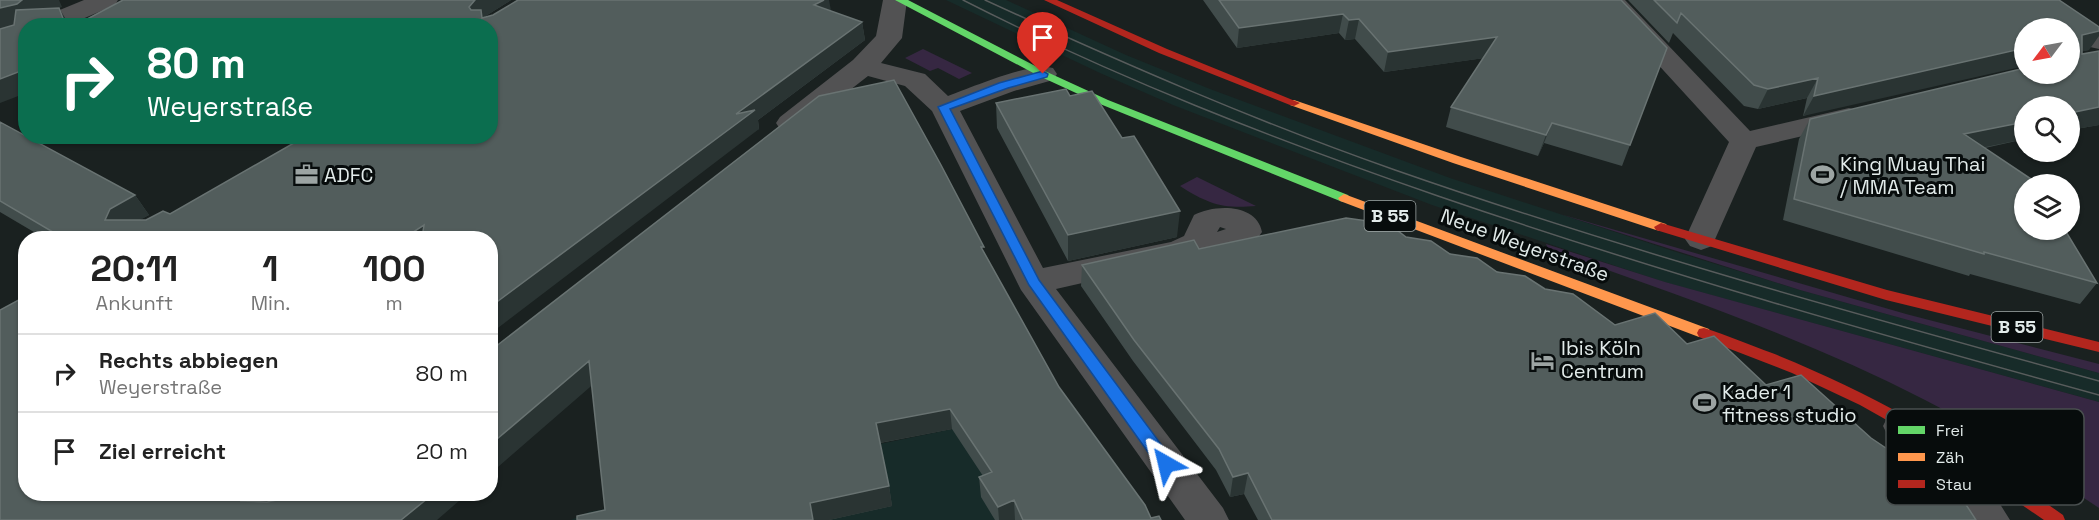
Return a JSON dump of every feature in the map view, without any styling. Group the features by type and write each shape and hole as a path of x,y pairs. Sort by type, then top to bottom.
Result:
{"main road":[{"name":"Neue Weyerstraße","path":"900,0 1043,74 1104,102 1364,206 1774,359 1886,411"},
{"name":"B 55","path":"1049,0 1108,28 1320,113 1437,153 1856,287 2099,347"},
{"name":"Neue Weyerstraße","path":"2036,505 2057,520"}],"street":[{"path":"62,18 106,0"},
{"path":"769,139 863,66 889,38 895,0"},
{"path":"1611,0 1744,141"},
{"path":"2038,0 2099,41"},
{"path":"863,66 915,80 944,107 1034,282 1208,520"},
{"path":"944,107 1004,85 1043,74"},
{"path":"1744,141 1870,112"},
{"path":"1701,239 1744,141"},
{"path":"1034,282 1180,250"},
{"path":"1979,505 1989,520"}],"shaded area":[{"path":"946,0 1006,0 1126,55 1210,89 1450,178 1800,290 2099,373 2099,402 1664,282 1432,205 1173,105"},
{"path":"923,49 972,73 959,79 938,68 930,71 905,58"},
{"path":"1197,177 1256,206 1234,207 1216,204 1180,186"},
{"path":"1560,214 1906,314 2099,364 2099,373 1800,290"},
{"path":"1546,244 1665,282 2099,402 2099,508 2084,498 2084,409 1941,409 1880,378 1786,337 1548,249"},
{"path":"1059,407 1140,520 571,520 589,512 611,508 696,482"}],"building":[{"path":"0,0 22,0 17,4 0,8"},
{"path":"123,0 475,0 469,7 471,10 481,10 482,18 89,18"},
{"path":"518,0 824,0 814,5 862,22 736,114 755,110 498,301 498,231 423,231 424,225 415,231 51,231 0,201 0,122 18,132 18,144 41,144 135,195 110,209 105,220 146,220 163,211 170,214 292,144 498,144 498,18 482,18 493,15"},
{"path":"1219,0 1621,0 1667,48 1630,145 1552,123 1546,135 1451,107 1497,37 1388,52 1359,19 1349,20 1343,14 1239,28"},
{"path":"1654,0 2059,0 2099,27 2099,31 2082,35 2082,54 2099,51 2099,107 2080,111 2080,96 2014,96 2014,124 1964,134 2023,174 2014,174 2014,240 2071,240 2097,283 1984,252 1984,254 1794,199 1810,119 2014,71 2014,84 2080,84 2080,18 2014,18 2014,51 1814,96 1818,78 1768,89 1754,85 1681,13 1677,23"},
{"path":"59,8 63,18 18,18 18,72 0,79 0,29 14,25 16,10"},
{"path":"894,80 984,247 981,247 1059,387 1145,505 1151,518 1159,516 1161,520 1023,520 1014,500 998,507 979,477 992,472 950,409 876,423 889,486 810,503 813,520 577,520 577,516 605,510 589,361 498,438 498,345 819,96"},
{"path":"1066,89 1070,96 1092,91 1122,138 1134,136 1180,211 1068,235 996,103"},
{"path":"1346,218 1389,224 1406,237 1431,241 1450,254 1477,258 1497,272 1525,276 1545,289 1573,294 1615,325 1655,313 1687,344 1714,336 1766,385 1801,375 1871,438 1886,448 1886,505 1966,505 1976,520 1272,520 1248,473 1233,477 1219,449 1134,340 1082,265 1194,240 1199,249"},
{"path":"18,300 18,501 424,501 401,520 0,520 0,310"}],"tram line":[{"path":"963,0 1138,82 1317,153 1438,196 1767,301 2099,395"},
{"path":"985,0 1188,90 1343,151 1482,200 1834,307 2099,381"}],"traffic: fast":[{"path":"900,0 1043,74 1104,102 1344,198"}],"traffic: slow":[{"path":"1294,103 1457,160 1661,227"},
{"path":"1344,198 1704,333"}],"traffic: jam":[{"path":"1049,0 1163,51 1294,103"},
{"path":"1661,227 1886,295 2099,347"},
{"path":"1704,333 1797,370 1886,411"},
{"path":"2036,505 2057,520"}],"place":[{"name":"ADFC","path":"306,175"},
{"name":"King Muay Thai / MMA Team","path":"1822,175"},
{"name":"Ibis Köln Centrum","path":"1543,360"},
{"name":"Kader 1 fitness studio","path":"1704,403"}],"route":[{"path":"1043,74 1004,85 944,107 1034,282 1166,464"}]}
